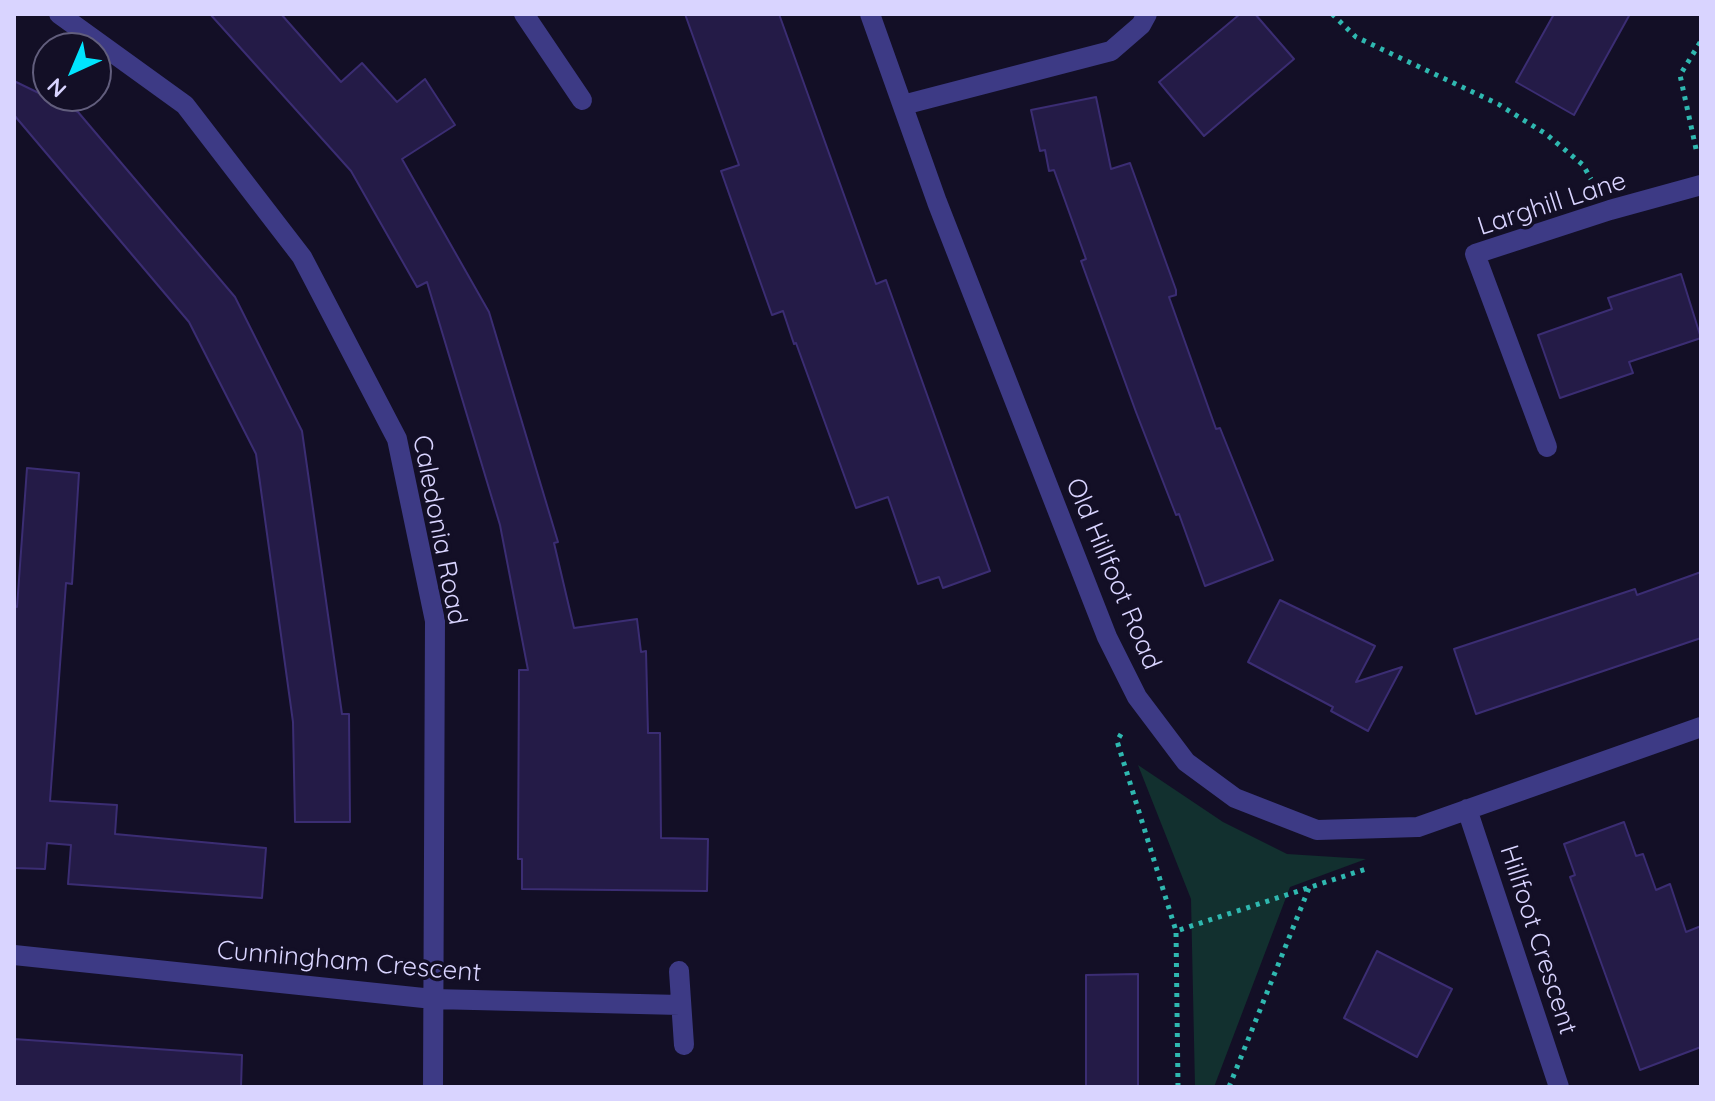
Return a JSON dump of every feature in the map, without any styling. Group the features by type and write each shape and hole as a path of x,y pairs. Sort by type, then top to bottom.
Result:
{"street":[{"name":"Caledonia Road","path":"59,14 185,105 302,257 397,439 435,621 433,1087"},
{"path":"524,14 582,100"},
{"name":"Old Hillfoot Road","path":"870,14 937,202 1107,637 1137,697 1186,762 1235,798 1317,830 1418,827 1701,727"},
{"path":"903,105 1111,51 1141,25 1147,14"},
{"name":"Larghill Lane","path":"1547,447 1475,254 1610,210 1701,185"},
{"name":"Hillfoot Crescent","path":"1467,809 1559,1087"},
{"name":"Cunningham Crescent","path":"14,955 433,999 680,1005"},
{"path":"679,971 684,1045"}],"path":[{"path":"1332,14 1356,37 1498,104 1546,134 1583,165 1610,210"},
{"path":"1698,157 1680,75 1701,41"},
{"path":"1137,697 1117,741 1176,931 1178,1087"},
{"path":"1176,931 1397,859 1418,827"},
{"path":"1229,1087 1309,887"}],"green space":[{"path":"1138,765 1223,822 1287,854 1366,859 1290,887 1214,1087 1195,1087 1191,899"}],"building":[{"path":"210,14 281,14 341,82 362,63 397,102 425,79 455,125 402,159 489,312 558,542 554,543 574,628 637,619 641,652 646,651 648,733 660,733 661,838 708,839 707,891 522,889 522,859 518,859 519,670 528,670 500,525 427,282 417,287 351,171"},
{"path":"685,14 779,14 876,284 886,280 990,571 943,588 939,577 918,584 888,497 856,508 783,311 772,315 721,171 739,165"},
{"path":"1240,14 1255,14 1294,59 1204,136 1159,82"},
{"path":"1554,14 1630,14 1574,115 1516,82"},
{"path":"14,81 32,90 32,112 78,112 235,297 302,431 342,714 349,714 350,822 295,822 293,722 256,454 189,322 14,115"},
{"path":"1096,97 1111,169 1130,163 1176,290 1176,295 1169,297 1216,429 1220,428 1273,560 1205,586 1136,412 1081,261 1086,259 1054,170 1049,171 1045,150 1040,151 1031,110"},
{"path":"1681,274 1701,338 1629,362 1633,373 1560,398 1538,335 1612,309 1608,298"},
{"path":"27,468 79,473 72,584 66,583 50,801 117,805 115,834 266,848 262,898 68,884 71,845 47,843 45,869 14,868 14,606 17,607"},
{"path":"1701,572 1701,638 1476,714 1454,649 1635,589 1637,595"},
{"path":"1280,600 1375,646 1356,682 1402,667 1368,731 1331,711 1333,707 1248,662"},
{"path":"1624,822 1636,856 1643,854 1656,890 1670,884 1686,932 1701,926 1701,1047 1640,1070 1570,877 1575,875 1564,844"},
{"path":"1377,951 1452,989 1417,1057 1344,1018"},
{"path":"1138,974 1138,1087 1086,1087 1086,975"},
{"path":"14,1039 242,1055 241,1087 14,1087"}]}
